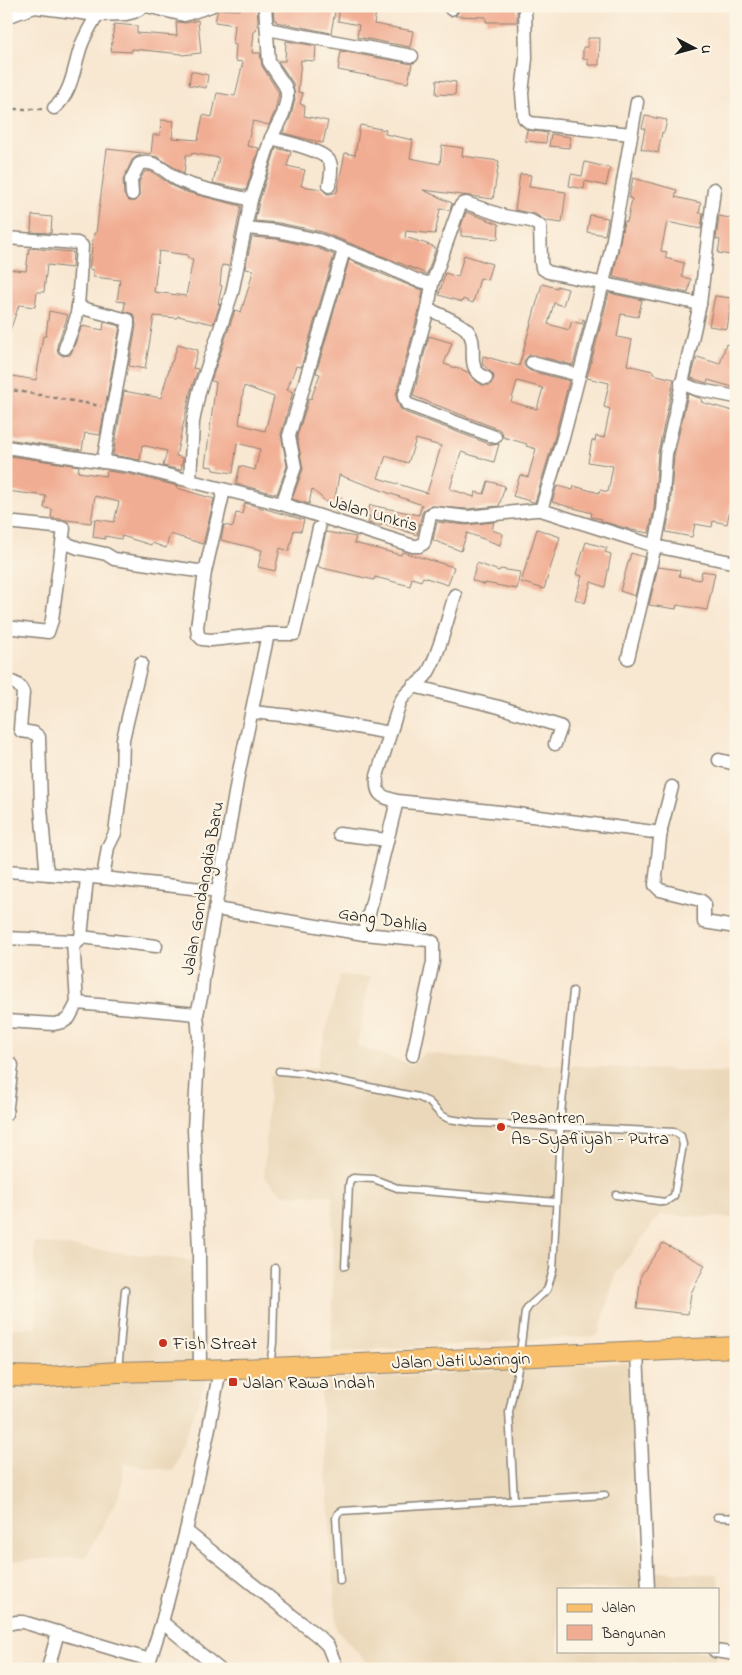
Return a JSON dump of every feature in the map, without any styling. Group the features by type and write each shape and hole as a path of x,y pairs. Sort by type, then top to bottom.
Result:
{"main road":[{"name":"Jalan Jati Waringin","path":"6,1376 46,1377 118,1372 270,1368 637,1353 736,1347"}],"street":[{"path":"6,17 35,6 57,7 97,15 126,14 146,6 151,6 184,15 211,6"},
{"path":"190,481 193,422 199,392 232,293 251,200 271,138 283,114 287,92 269,62 265,6"},
{"path":"525,6 526,59 522,94 524,118 530,122 631,134"},
{"path":"54,108 67,90 81,46 97,15"},
{"path":"268,29 412,56"},
{"path":"541,510 563,438 603,283 637,102"},
{"path":"271,138 322,154 327,158 332,165 329,186"},
{"path":"132,194 131,180 139,164 144,162 157,166 192,185 251,200"},
{"path":"628,658 655,546 662,510 666,454 700,304 714,189"},
{"path":"495,437 407,404 404,397 428,309 432,284 458,208 462,204 466,203 504,216 531,221 540,226 542,268 548,272 700,304"},
{"path":"246,228 319,240 416,280 432,284"},
{"path":"6,238 77,243 82,246 78,307 74,325 65,348"},
{"path":"282,504 295,467 289,436 344,250"},
{"path":"78,307 128,320 103,462"},
{"path":"428,309 466,329 472,339 473,366 479,375 486,378"},
{"path":"532,363 579,375"},
{"path":"681,383 696,389 736,397"},
{"name":"Jalan Unkris","path":"6,447 131,466 282,504 413,546 419,546 424,543 430,515 434,513 467,517 541,510 655,546 735,562"},
{"path":"224,490 206,572 197,627 198,635 202,639 294,634 319,528"},
{"path":"6,522 64,528 52,620 48,632 6,627"},
{"path":"63,542 78,548 106,554 114,559 206,572"},
{"path":"455,595 441,639 427,674 404,694 400,702 377,776 376,787 379,794 382,797 397,801 661,834"},
{"name":"Jalan Gondangdia Baru","path":"200,1369 199,1251 194,1130 200,1038 197,1014 238,776 268,634"},
{"path":"103,878 108,846 115,833 122,779 123,739 141,663"},
{"path":"6,680 16,683 23,693 21,732 34,733 39,737 41,807 46,866 49,874"},
{"path":"413,686 499,708 559,726 561,727 555,744"},
{"path":"252,712 301,717 390,733"},
{"path":"719,760 736,764"},
{"path":"672,787 661,834 655,885 660,890 700,900 704,903 704,922 736,926"},
{"path":"364,934 397,801"},
{"path":"338,834 387,840"},
{"path":"6,871 103,878 219,891"},
{"path":"6,1021 54,1024 69,1018 77,1003 77,939 87,878"},
{"name":"Gang Dahlia","path":"216,909 364,934 428,940 432,942 433,962 413,1055"},
{"path":"6,938 77,939 156,946"},
{"path":"77,1003 197,1014"},
{"path":"6,1114 12,1066"},
{"path":"637,1353 648,1588"},
{"path":"6,1624 23,1622 58,1632 148,1664 162,1622 186,1532 220,1369"},
{"path":"186,1532 319,1637 328,1646 337,1669"},
{"path":"162,1622 219,1669"},
{"path":"48,1669 58,1632"},
{"path":"720,1652 736,1654"}],"lane":[{"path":"514,1500 509,1412 520,1357 525,1312 547,1290 551,1277 561,1127 573,991"},
{"path":"279,1071 301,1073 418,1097 424,1099 440,1114 450,1119 496,1125 675,1132 681,1136 683,1145 674,1196 670,1200 665,1202 616,1195"},
{"path":"346,1266 349,1185 350,1180 353,1178 374,1179 400,1189 556,1202"},
{"path":"270,1368 273,1343 275,1268"},
{"path":"118,1372 125,1290"},
{"path":"340,1581 336,1518 341,1511 605,1494"},
{"path":"717,1517 736,1518"}],"path":[{"path":"6,109 54,108"},
{"path":"6,389 113,408"}],"shaded area":[{"name":"Pesantren As-Syafiiyah - Putra","path":"340,975 370,977 357,1046 412,1065 424,1053 516,1063 736,1073 736,1218 660,1215 616,1273 598,1336 331,1352 333,1296 332,1195 284,1195 264,1177 270,1076 317,1067"},
{"path":"34,1242 202,1262 207,1377 173,1471 124,1463 121,1492 86,1557 6,1561 6,1328 37,1328"},
{"path":"633,1362 642,1571 718,1574 719,1588 557,1588 557,1652 716,1652 715,1669 373,1669 337,1630 320,1381"}],"building":[{"path":"241,6 257,6 258,22 256,31 254,31 252,53 260,53 262,66 279,93 275,111 269,125 253,121 247,146 259,148 246,190 213,183 219,158 192,153 192,155 186,155 184,174 158,157 137,156 132,160 123,180 124,195 129,201 136,201 139,198 139,182 145,171 152,172 176,188 186,192 241,206 229,266 222,265 220,285 222,286 218,304 220,304 213,324 178,316 177,318 154,316 145,369 129,366 136,326 133,314 124,311 125,302 117,301 120,280 93,277 93,270 89,269 94,233 96,233 107,149 151,154 153,135 160,135 161,120 174,121 172,138 198,140 203,115 212,117 217,93 235,96 243,62 235,61 236,45 233,44 235,25 215,22 218,9 240,10","holes":["159,251 188,255 188,258 193,259 186,296 154,292"]},
{"path":"273,6 320,11 321,8 335,11 331,33 276,22 274,20"},
{"path":"340,6 377,6 374,24 413,31 410,47 357,37 359,25 338,21"},
{"path":"459,6 517,6 517,22 486,22 486,17 455,16 458,13"},
{"path":"198,20 201,53 182,55 132,49 132,52 111,51 114,24 137,26 137,33 177,36 176,22 186,23"},
{"path":"588,38 600,38 599,65 588,65 588,59 583,59 583,47 588,47"},
{"path":"286,41 316,46 315,61 301,60 298,92 303,93 300,104 305,106 304,116 328,121 323,143 283,133 291,116 295,99 293,83 278,61 285,61"},
{"path":"341,51 412,64 408,83 338,70"},
{"path":"191,71 208,75 206,88 189,85"},
{"path":"437,80 456,82 455,95 436,94"},
{"path":"645,116 667,120 664,133 662,132 658,153 641,149 645,129 642,128"},
{"path":"360,125 386,130 385,134 413,140 410,158 440,164 442,145 463,148 462,156 499,161 493,199 423,190 452,203 450,210 440,209 435,234 406,231 405,237 436,248 427,274 322,232 279,223 255,221 276,148 291,152 287,166 305,170 301,186 322,189 327,194 331,194 337,192 345,153 355,155"},
{"path":"527,130 547,133 546,143 525,141"},
{"path":"551,134 570,137 569,148 549,146"},
{"path":"585,162 610,168 606,186 585,181 584,189 569,186 571,174 582,176"},
{"path":"520,174 531,175 529,187 566,192 562,223 546,221 535,214 515,210"},
{"path":"633,178 677,190 675,197 701,203 699,213 703,213 701,229 667,222 661,251 667,252 665,258 684,263 682,277 691,279 688,293 613,277 624,221 627,222 632,199 629,198"},
{"path":"466,212 499,224 498,239 461,236 461,226"},
{"path":"32,215 52,217 51,233 31,232"},
{"path":"590,215 608,218 605,235 587,232"},
{"path":"719,216 736,219 736,256 718,253 720,240 716,239"},
{"path":"252,237 276,239 317,248 334,255 301,367 296,366 287,390 293,392 281,434 287,466 277,494 236,484 240,466 255,470 260,449 237,443 233,473 213,470 213,467 205,466 216,382 211,381 235,310 241,312 250,283 253,270 245,269","holes":["244,386 274,397 265,431 239,424"]},
{"path":"29,248 73,252 72,268 47,265 44,292 37,292 35,307 19,305 8,336 6,336 6,269 26,271"},
{"path":"464,255 492,264 487,280 480,278 473,303 463,299 462,302 439,295 445,273 458,277"},
{"path":"349,260 423,290 396,395 397,400 404,412 492,445 499,444 494,462 461,452 450,489 474,497 475,492 484,494 488,481 505,486 499,506 467,509 430,506 422,513 417,535 382,523 381,526 368,523 370,516 367,516 370,505 419,515 422,505 339,475 335,498 342,499 339,514 312,489 309,504 292,499 303,469 297,436 309,398 311,399 320,374 316,373","holes":["416,439 441,446 427,493 378,478 386,456 408,463"]},
{"path":"542,284 568,289 563,306 554,303 548,324 569,330 572,321 582,324 583,319 585,320 573,365 534,355 529,355 524,361 524,366 530,371 569,381 535,502 513,496 520,475 528,477 536,449 526,446 527,444 503,437 502,432 498,429 413,396 429,336 452,343 444,364 468,372 473,379 482,385 490,385 494,378 493,374 482,364 483,356 519,366","holes":["517,381 543,388 537,409 511,402"]},
{"path":"609,293 642,300 638,317 621,314 617,337 632,340 627,365 653,371 653,374 674,379 658,452 654,509 649,533 601,521 602,519 591,517 592,513 552,502 557,486 573,490 574,486 599,493 600,490 608,492 613,466 588,462 592,440 595,441 596,436 604,438 610,409 604,407 609,383 587,378"},
{"path":"715,296 732,298 727,329 709,326"},
{"path":"49,311 68,315 57,346 58,353 63,356 70,355 82,326 103,330 104,322 120,326 100,435 85,433 82,450 6,439 6,402 9,387 6,387 6,375 36,380 43,336 46,336"},
{"path":"178,344 198,350 193,368 198,369 191,390 176,456 183,458 181,470 163,466 167,451 142,445 140,460 113,455 124,391 161,398"},
{"path":"726,344 736,347 736,388 708,380 707,383 691,378 697,357 720,364"},
{"path":"688,394 702,399 701,402 736,412 736,494 733,494 727,524 713,521 712,527 695,524 692,537 666,532 670,511 674,455"},
{"path":"10,456 79,466 78,472 106,476 107,471 129,474 178,486 177,488 214,499 203,544 170,534 166,548 122,536 121,539 105,536 105,539 93,537 95,519 114,522 119,502 95,496 91,523 51,518 52,509 44,508 46,496 7,491"},
{"path":"245,503 304,520 301,531 294,530 289,551 280,548 275,571 258,567 262,550 221,540 224,525 233,527 236,513 242,514"},
{"path":"437,522 466,525 494,522 492,530 503,534 500,545 467,533 461,551 433,540"},
{"path":"537,529 560,537 544,589 521,582"},
{"path":"326,532 356,537 354,543 401,555 402,552 454,567 448,585 423,577 421,581 412,578 410,586 375,577 374,580 318,567"},
{"path":"586,542 607,548 605,552 611,554 605,587 591,582 585,603 575,599 582,576 576,574"},
{"path":"631,553 644,557 635,596 620,591"},
{"path":"477,563 499,571 500,569 520,572 517,589 485,583 485,585 472,580"},
{"path":"658,567 680,570 679,576 700,580 702,571 715,573 707,610 677,605 676,609 649,605"},
{"path":"663,1243 705,1265 691,1293 688,1314 637,1308 641,1275"}],"place":[{"name":"Pesantren As-Syafiiyah - Putra","path":"501,1127"},
{"name":"Fish Streat","path":"163,1343"},
{"name":"Jalan Rawa Indah","path":"233,1382"}]}
